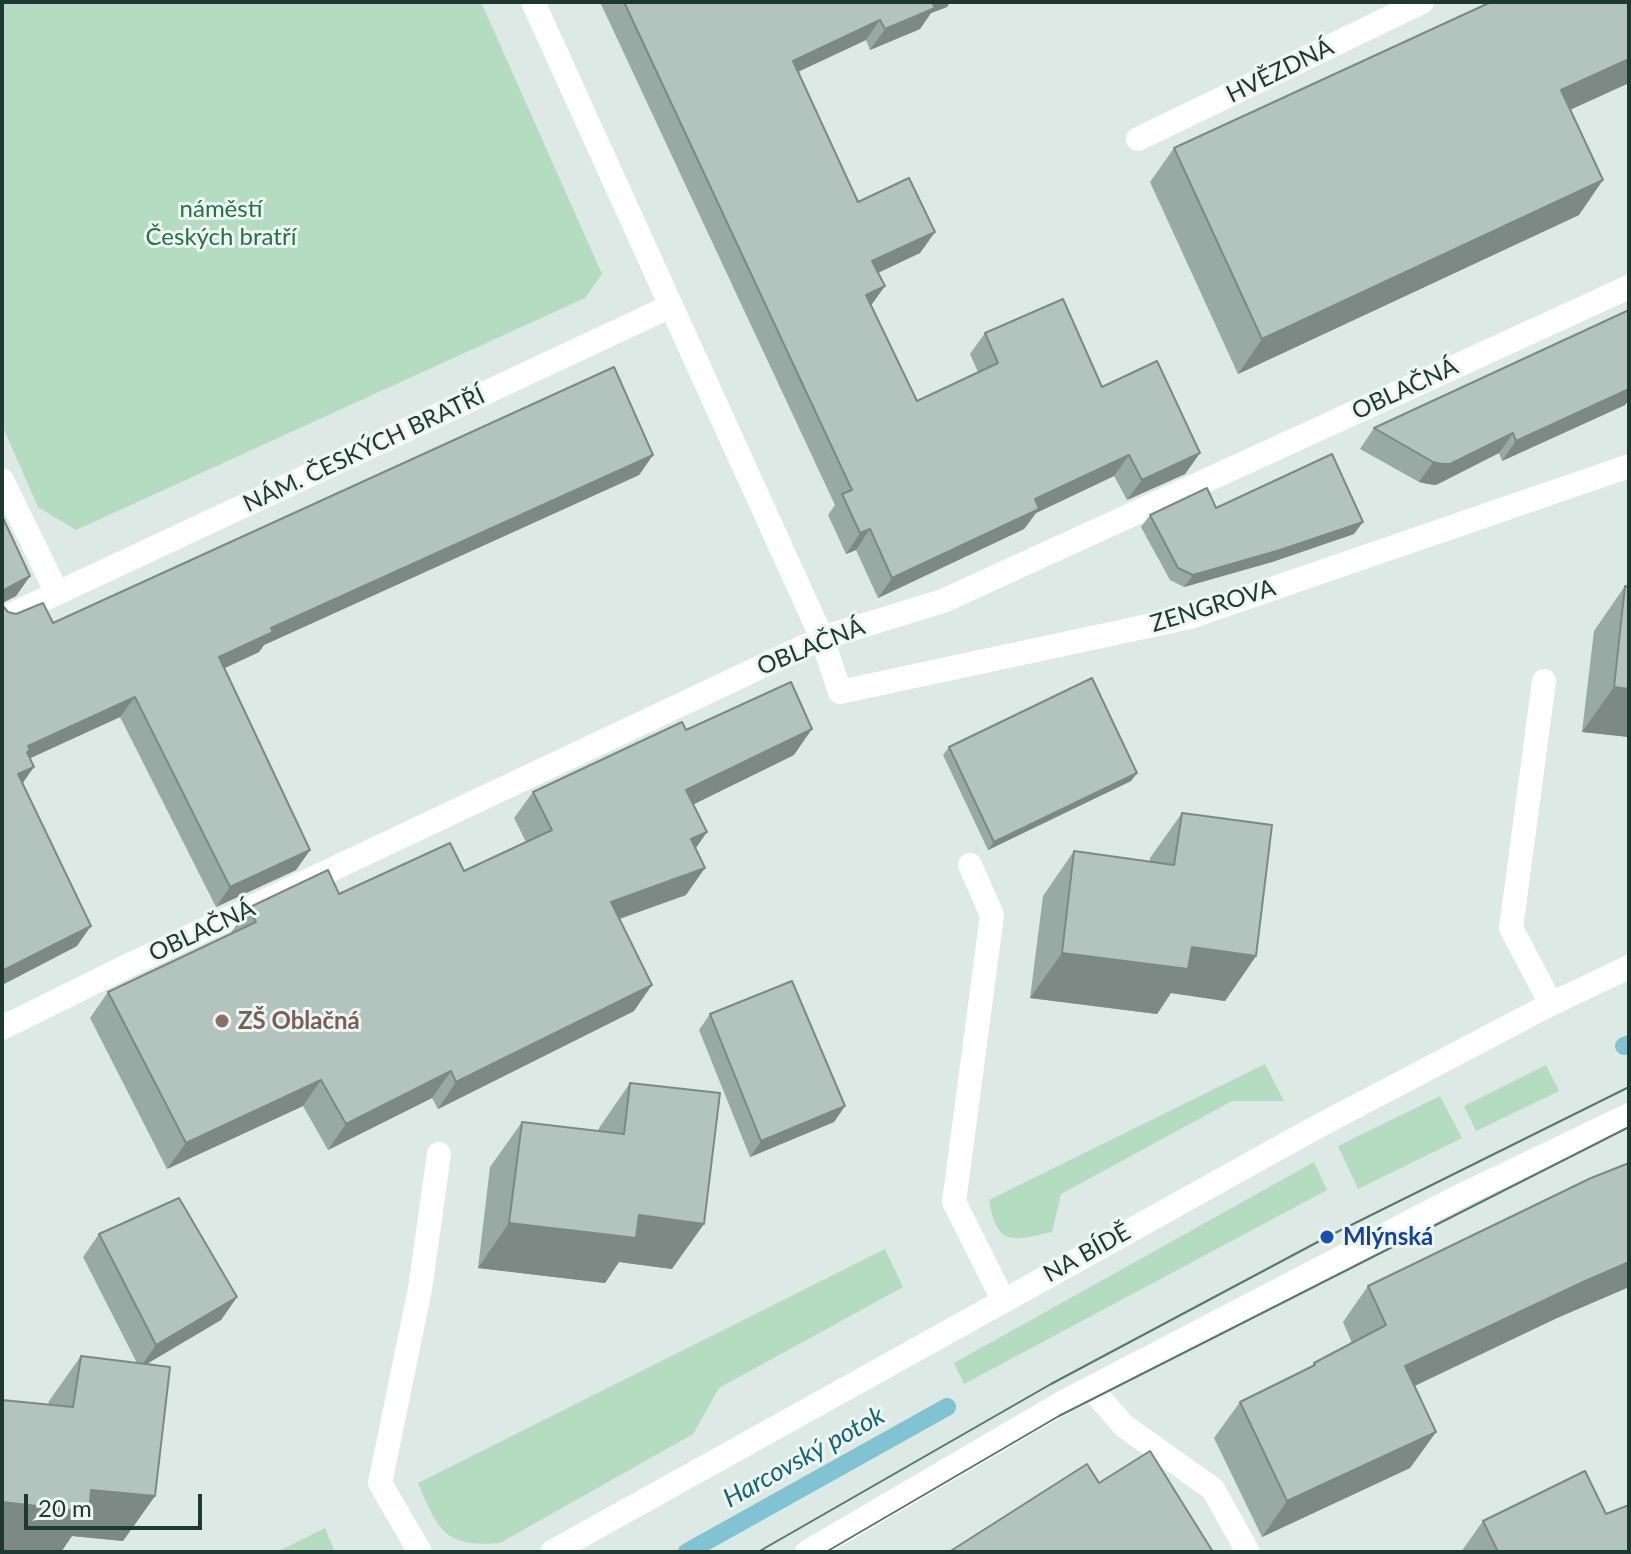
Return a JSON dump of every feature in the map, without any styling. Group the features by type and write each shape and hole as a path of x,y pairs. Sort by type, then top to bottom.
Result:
{"street":[{"path":"533,2 822,638"},
{"name":"HVĚZDNÁ","path":"1138,139 1422,2"},
{"name":"OBLAČNÁ","path":"2,1028 822,638 943,601 1629,287"},
{"name":"NÁM. ČESKÝCH BRATŘÍ","path":"2,619 671,306"},
{"name":"ZENGROVA","path":"822,638 840,692 1190,617 1629,466"},
{"path":"2,480 57,593"},
{"path":"1544,681 1511,928 1551,1004"},
{"path":"970,865 992,915 954,1202 1003,1300"},
{"name":"NA BÍDĚ","path":"552,1552 1313,1129 1551,1004 1629,967"},
{"path":"807,1552 1060,1404 1460,1196 1629,1115"},
{"path":"420,1552 380,1483 420,1289 439,1154"},
{"path":"1091,1388 1124,1426 1213,1489 1248,1552"}],"green space":[{"name":"náměstí Českých bratří","path":"2,2 481,2 602,274 585,298 76,530 38,507 2,425"},
{"path":"1265,1064 1284,1101 1232,1101 1061,1194 1052,1232 1017,1238 1008,1237 997,1226 989,1200"},
{"path":"1546,1065 1559,1091 1476,1131 1464,1106"},
{"path":"1440,1096 1462,1138 1358,1189 1338,1146"},
{"path":"1314,1162 1327,1190 964,1384 954,1363"},
{"path":"885,1249 903,1287 719,1388 693,1434 500,1543 466,1542 454,1538 438,1524 418,1483"},
{"path":"325,1528 335,1552 277,1552"}],"building":[{"path":"624,2 932,2 935,8 885,29 880,20 793,61 858,202 909,178 935,232 872,261 885,286 866,295 917,401 998,363 985,333 1063,299 1102,387 1157,361 1200,453 1142,480 1129,455 1035,499 1039,509 892,578 870,529 860,533 842,494 852,490"},
{"path":"1491,2 1629,2 1629,59 1561,90 1603,180 1262,339 1174,148"},
{"path":"1629,310 1629,389 1516,441 1513,433 1450,464 1433,462 1374,428"},
{"path":"614,367 653,455 271,628 273,632 219,657 310,850 230,887 135,697 28,746 30,750 27,752 34,767 18,774 91,926 2,971 2,601 8,612 16,614 43,603 53,623"},
{"path":"1332,454 1363,522 1193,575 1178,568 1150,515 1207,488 1216,508"},
{"path":"2,516 30,576 4,590 2,595"},
{"path":"1625,586 1629,587 1629,689 1614,687"},
{"path":"1092,678 1137,773 994,842 949,747"},
{"path":"791,682 812,729 686,790 707,832 691,839 705,868 611,902 652,985 456,1082 451,1071 346,1124 321,1080 186,1143 108,992 256,922 248,908 328,870 339,894 450,843 464,871 552,830 533,792 682,722 686,730"},
{"path":"1182,813 1272,825 1256,956 1192,947 1188,969 1062,953 1074,851 1174,865"},
{"path":"792,981 845,1106 761,1141 710,1014"},
{"path":"630,1083 720,1093 704,1224 639,1215 636,1238 509,1223 522,1122 624,1134"},
{"path":"1629,1163 1629,1262 1405,1366 1436,1432 1287,1501 1240,1402 1386,1325 1368,1286 1591,1178"},
{"path":"179,1198 237,1297 156,1345 99,1234"},
{"path":"81,1356 170,1367 155,1496 91,1490 89,1512 2,1502 2,1400 73,1407"},
{"path":"1150,1451 1213,1552 949,1552 1087,1464 1099,1483"},
{"path":"1585,1471 1606,1514 1629,1505 1629,1552 1498,1552 1483,1521"}],"waterway":[{"name":"Harcovský potok","path":"1624,1046 1629,1044"},
{"name":"Harcovský potok","path":"687,1552 947,1407"}],"tram line":[{"path":"758,1552 1051,1384 1327,1237 1629,1087"},
{"path":"826,1552 1059,1416 1629,1127"}],"place":[{"name":"ZŠ Oblačná","path":"222,1021"},
{"name":"Mlýnská","path":"1327,1237"}]}
